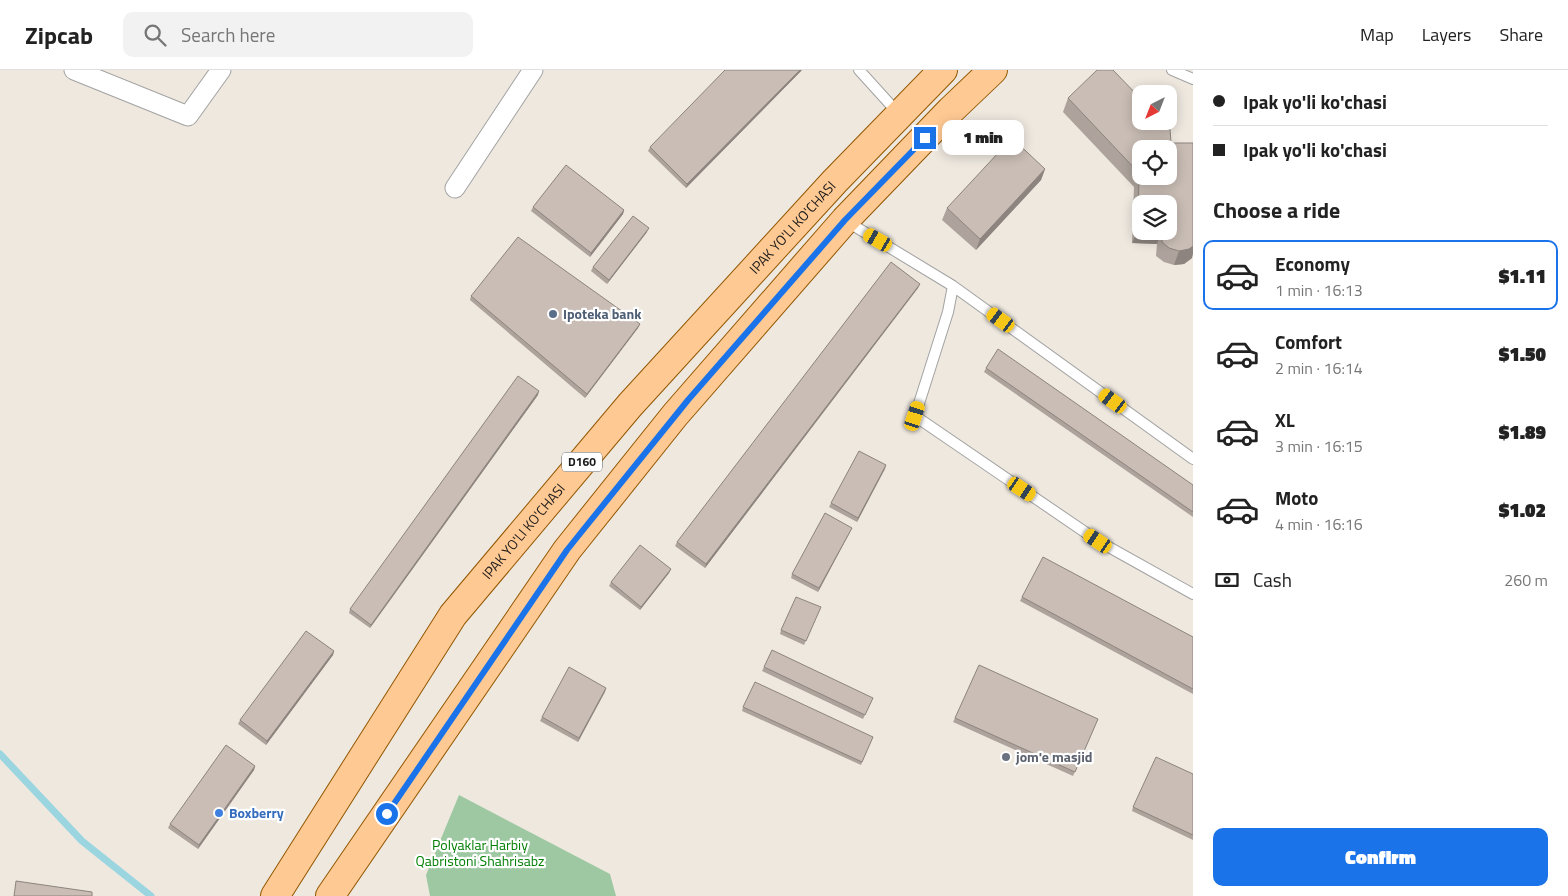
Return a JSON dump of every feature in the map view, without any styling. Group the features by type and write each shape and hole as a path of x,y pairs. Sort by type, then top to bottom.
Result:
{"main road":[{"name":"IPAK YO'LI KO'CHASI","path":"275,896 453,614 630,405 835,181 943,70"},
{"path":"330,896 567,550 675,415 845,220 951,110 993,70"}],"street":[{"path":"74,70 188,116 221,70"},
{"path":"455,188 532,70"}],"lane":[{"path":"859,70 899,114"},
{"path":"1172,70 1193,79"},
{"path":"845,220 953,286 1193,459"},
{"path":"953,286 948,312 915,416 1098,541 1193,594"}],"green space":[{"name":"Polyaklar Harbiy Qabristoni Shahrisabz","path":"459,795 610,874 616,896 430,896 426,875"}],"building":[{"path":"725,70 800,70 687,184 650,147"},
{"path":"1097,70 1113,70 1132,90 1132,130 1170,130 1171,140 1132,140 1132,166 1068,98"},
{"path":"1012,138 1045,169 980,239 947,208"},
{"path":"1177,143 1193,143 1193,246 1179,251 1169,248 1162,242 1162,240 1177,240 1177,195 1139,195 1139,185 1177,185"},
{"path":"566,165 624,210 591,253 533,207"},
{"path":"633,216 649,228 609,280 593,267"},
{"name":"Ipoteka bank","path":"518,237 640,324 587,394 471,296"},
{"path":"891,262 920,284 706,564 677,542"},
{"path":"998,349 1193,485 1193,512 986,368"},
{"path":"518,376 539,391 371,625 350,609"},
{"path":"859,451 886,465 858,518 831,503"},
{"path":"825,513 852,528 819,588 792,574"},
{"path":"640,545 671,569 641,607 611,582"},
{"path":"1043,557 1193,637 1193,689 1022,597"},
{"path":"796,597 821,607 806,641 781,630"},
{"path":"306,631 334,651 267,741 240,720"},
{"path":"772,650 873,698 865,715 764,667"},
{"path":"979,665 1098,719 1075,772 955,718"},
{"path":"569,667 606,688 579,738 542,717"},
{"path":"755,682 873,737 862,762 743,707"},
{"path":"226,745 255,766 199,845 170,824"},
{"path":"1156,757 1193,774 1193,835 1133,807"},
{"path":"16,881 92,892 92,896 14,896"}],"waterway":[{"path":"0,754 82,841 151,896"}],"place":[{"name":"Ipoteka bank","path":"553,314"},
{"name":"jom'e masjid","path":"1006,757"},
{"name":"Boxberry","path":"219,813"}],"route":[{"path":"387,814 567,550 688,400 845,220 925,138"}]}
